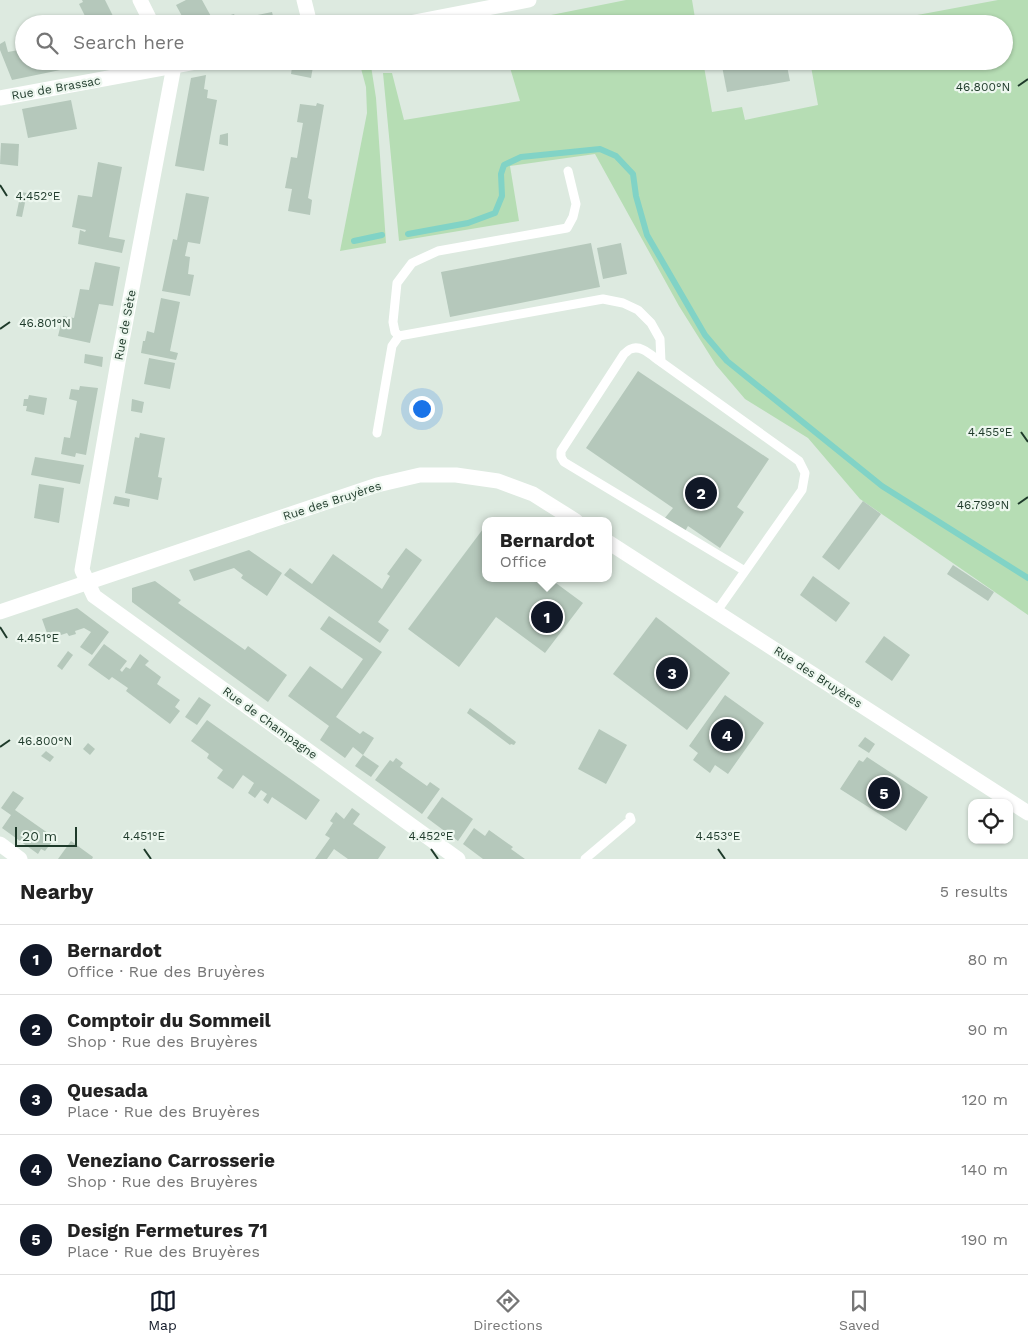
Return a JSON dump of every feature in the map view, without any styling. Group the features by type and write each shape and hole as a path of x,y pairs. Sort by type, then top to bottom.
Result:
{"street":[{"path":"140,0 148,15"},
{"path":"304,0 308,15"},
{"path":"451,15 529,0"},
{"name":"Rue de Brassac","path":"0,98 142,70"},
{"name":"Rue de Sète","path":"87,583 82,570 172,70"},
{"name":"Rue des Bruyères","path":"0,612 377,486 420,475 456,475 498,481 533,494 570,517"},
{"name":"Rue des Bruyères","path":"612,545 1028,813"},
{"name":"Rue de Champagne","path":"87,583 94,596 458,859"},
{"path":"0,844 20,859"}],"lane":[{"path":"399,336 395,332 394,322 397,283 412,263 438,251 567,228 573,217 576,204 568,171"},
{"path":"376,433 392,346 399,336 603,299 623,303 638,310 651,322 660,339 661,362"},
{"path":"717,611 746,571 802,490 805,473 799,461 661,362 644,350 630,349 624,354 561,451 560,457 564,462 746,571"},
{"path":"585,859 630,820 630,817"}],"green space":[{"path":"626,0 692,0 694,15 551,15"},
{"path":"998,0 1028,0 1028,615 860,499 808,438 745,399 716,365 679,306 595,154 510,166 519,221 399,241 383,73 392,73 404,120 520,101 511,70 705,70 712,112 742,107 745,120 818,105 812,70 1013,70 1013,15 917,15"},
{"path":"361,70 372,70 376,98 386,243 340,251 367,113 366,87"}],"building":[{"path":"82,0 105,0 112,15 84,15 79,4 83,2"},
{"path":"186,0 202,0 210,15 181,15 176,5"},
{"path":"272,12 273,15 258,15"},
{"path":"5,41 8,52 15,51 15,70 60,70 12,80 0,50 0,44"},
{"path":"292,70 312,70 311,78 291,74"},
{"path":"723,70 788,70 790,81 727,92"},
{"path":"206,75 204,89 208,90 207,98 217,100 204,171 175,166 191,78"},
{"path":"71,100 77,129 28,138 22,109"},
{"path":"317,103 324,105 308,198 312,200 310,215 288,211 292,189 285,188 291,157 297,158 303,123 297,122 300,104 316,106"},
{"path":"228,133 228,146 219,144 220,135"},
{"path":"1,143 19,144 18,166 0,164"},
{"path":"98,162 122,167 109,237 125,240 122,253 78,244 80,230 85,232 86,230 72,227 78,195 92,197"},
{"path":"21,192 27,193 22,217 16,216"},
{"path":"186,193 209,197 200,244 188,242 185,256 190,257 188,274 194,275 190,296 162,291 173,239 177,240"},
{"path":"591,243 600,287 450,317 441,272"},
{"path":"621,243 627,274 603,279 597,248"},
{"path":"95,262 120,267 113,306 99,304 90,343 58,336 63,316 74,318 80,289 89,290"},
{"path":"161,298 180,302 170,351 178,353 176,360 141,353 147,331 154,333"},
{"path":"85,354 103,357 102,367 84,363"},
{"path":"149,358 175,363 170,389 144,384"},
{"path":"638,371 769,459 737,507 744,512 720,548 688,526 684,533 664,519 673,508 586,448"},
{"path":"80,386 98,388 86,455 76,453 75,457 61,454 64,437 70,438 77,401 69,399 71,389 79,390"},
{"path":"29,395 47,398 44,415 26,411 27,406 23,406 24,399 28,399"},
{"path":"132,399 144,402 142,413 131,411"},
{"path":"140,433 165,438 158,477 162,478 158,500 125,493 135,437 139,438"},
{"path":"35,457 84,465 80,484 31,475"},
{"path":"39,484 64,488 59,523 34,518"},
{"path":"115,496 130,499 129,507 113,504"},
{"path":"863,501 881,514 839,570 822,557"},
{"path":"482,530 482,582 554,582 583,603 545,653 496,617 459,667 408,629"},
{"path":"406,548 422,560 378,622 389,630 380,643 284,575 290,568 312,584 333,554 382,589 390,576 387,574"},
{"path":"249,550 282,573 267,596 241,578 243,575 234,568 194,581 189,570"},
{"path":"953,565 994,592 988,601 947,574"},
{"path":"813,576 850,603 836,622 800,595"},
{"path":"155,581 181,600 178,603 245,650 248,646 287,675 268,702 132,602 132,588"},
{"path":"77,608 109,632 92,655 80,647 91,632 84,628 75,631 76,634 69,636 67,633 58,636 57,634 48,636 42,619"},
{"path":"329,616 382,652 336,717 360,734 363,731 374,738 363,755 353,747 345,758 320,740 329,726 288,696 310,666 342,689 363,659 320,629"},
{"path":"656,617 730,673 687,730 613,674"},
{"path":"884,636 910,655 892,681 865,662"},
{"path":"104,644 127,661 120,670 122,672 126,667 130,669 140,654 149,661 145,665 161,677 157,684 180,700 175,707 180,711 170,724 126,691 128,688 112,677 109,680 88,665"},
{"path":"68,651 73,655 62,670 57,666"},
{"path":"725,695 764,723 728,774 715,765 710,773 693,760 698,753 689,746"},
{"path":"199,697 211,705 197,725 185,717"},
{"path":"470,708 516,742 514,745 510,745 467,713"},
{"path":"207,720 320,800 306,820 272,797 268,804 263,800 267,794 261,790 255,798 248,793 254,783 243,775 233,789 217,778 223,770 207,758 209,754 191,741"},
{"path":"599,729 627,745 606,784 578,769"},
{"path":"865,737 875,744 869,753 858,746"},
{"path":"88,743 95,749 90,755 83,749"},
{"path":"46,751 54,757 50,762 41,756"},
{"path":"363,755 379,766 371,777 355,766"},
{"path":"867,757 928,797 906,831 840,789 859,760 863,762"},
{"path":"396,758 403,763 400,767 427,786 430,782 440,789 422,814 375,780 390,760 393,762"},
{"path":"13,791 24,798 15,810 55,838 45,851 41,849 38,854 2,828 11,815 1,808"},
{"path":"442,797 473,819 458,841 427,818"},
{"path":"352,808 360,814 353,824 386,847 378,859 348,859 334,849 327,859 315,859 330,838 325,835 333,823 330,821 336,812 344,819"},
{"path":"474,828 485,836 489,830 513,847 511,849 525,859 483,859 463,844"},
{"path":"71,841 93,857 92,859 58,859"}],"waterway":[{"path":"408,234 468,223 495,213 502,196 501,174 504,165 521,157 600,149 616,156 633,174 636,196 647,235 705,335 727,361 882,486 1028,578"},
{"path":"354,241 382,235"}],"place":[{"name":"Comptoir du Sommeil","path":"701,493"},
{"name":"Bernardot","path":"547,617"},
{"name":"Quesada","path":"672,673"},
{"name":"Veneziano Carrosserie","path":"727,735"},
{"name":"Design Fermetures 71","path":"884,793"}]}
